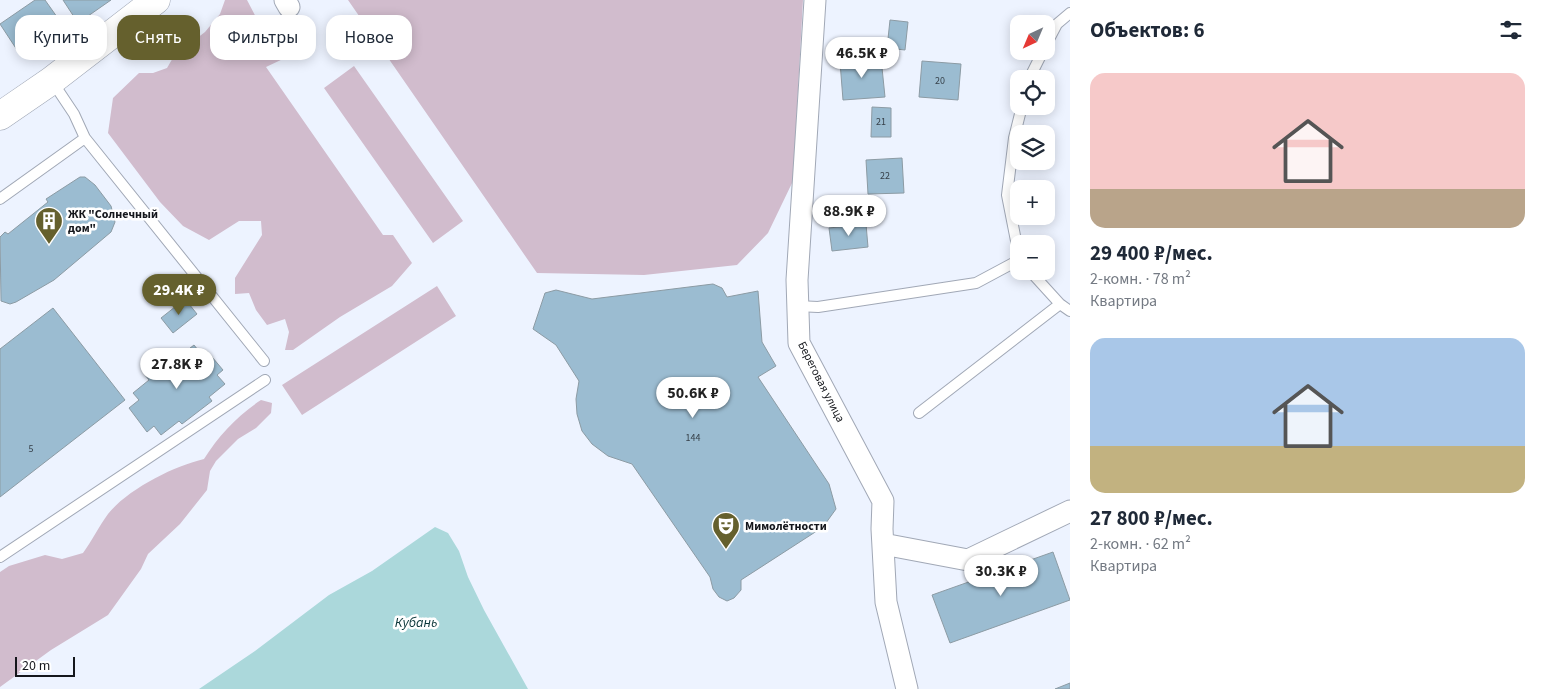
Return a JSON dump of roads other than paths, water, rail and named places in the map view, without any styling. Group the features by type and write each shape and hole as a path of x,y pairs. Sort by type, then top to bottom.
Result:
{"main road":[{"path":"0,116 51,81 156,0"}],"street":[{"name":"Береговая улица","path":"815,0 796,306 799,342 883,501 886,602 907,689"},
{"path":"883,544 968,560 1070,510"}],"lane":[{"path":"1055,28 1070,14"},
{"path":"51,81 74,114 85,138 264,361"},
{"path":"1015,235 1007,195 1014,138 1020,115"},
{"path":"0,199 85,138"},
{"path":"796,306 818,306 976,283 1010,265"},
{"path":"1038,280 1060,304 1070,311"},
{"path":"919,413 1060,304"},
{"path":"0,557 265,380"}],"water":[{"name":"Кубань","path":"435,527 448,533 459,551 468,577 484,610 528,689 199,689 255,651 329,595 372,571"}],"place":[{"name":"ЖК \"Солнечный дом\"","path":"49,245"},
{"name":"Мимолётности","path":"726,550"}]}
